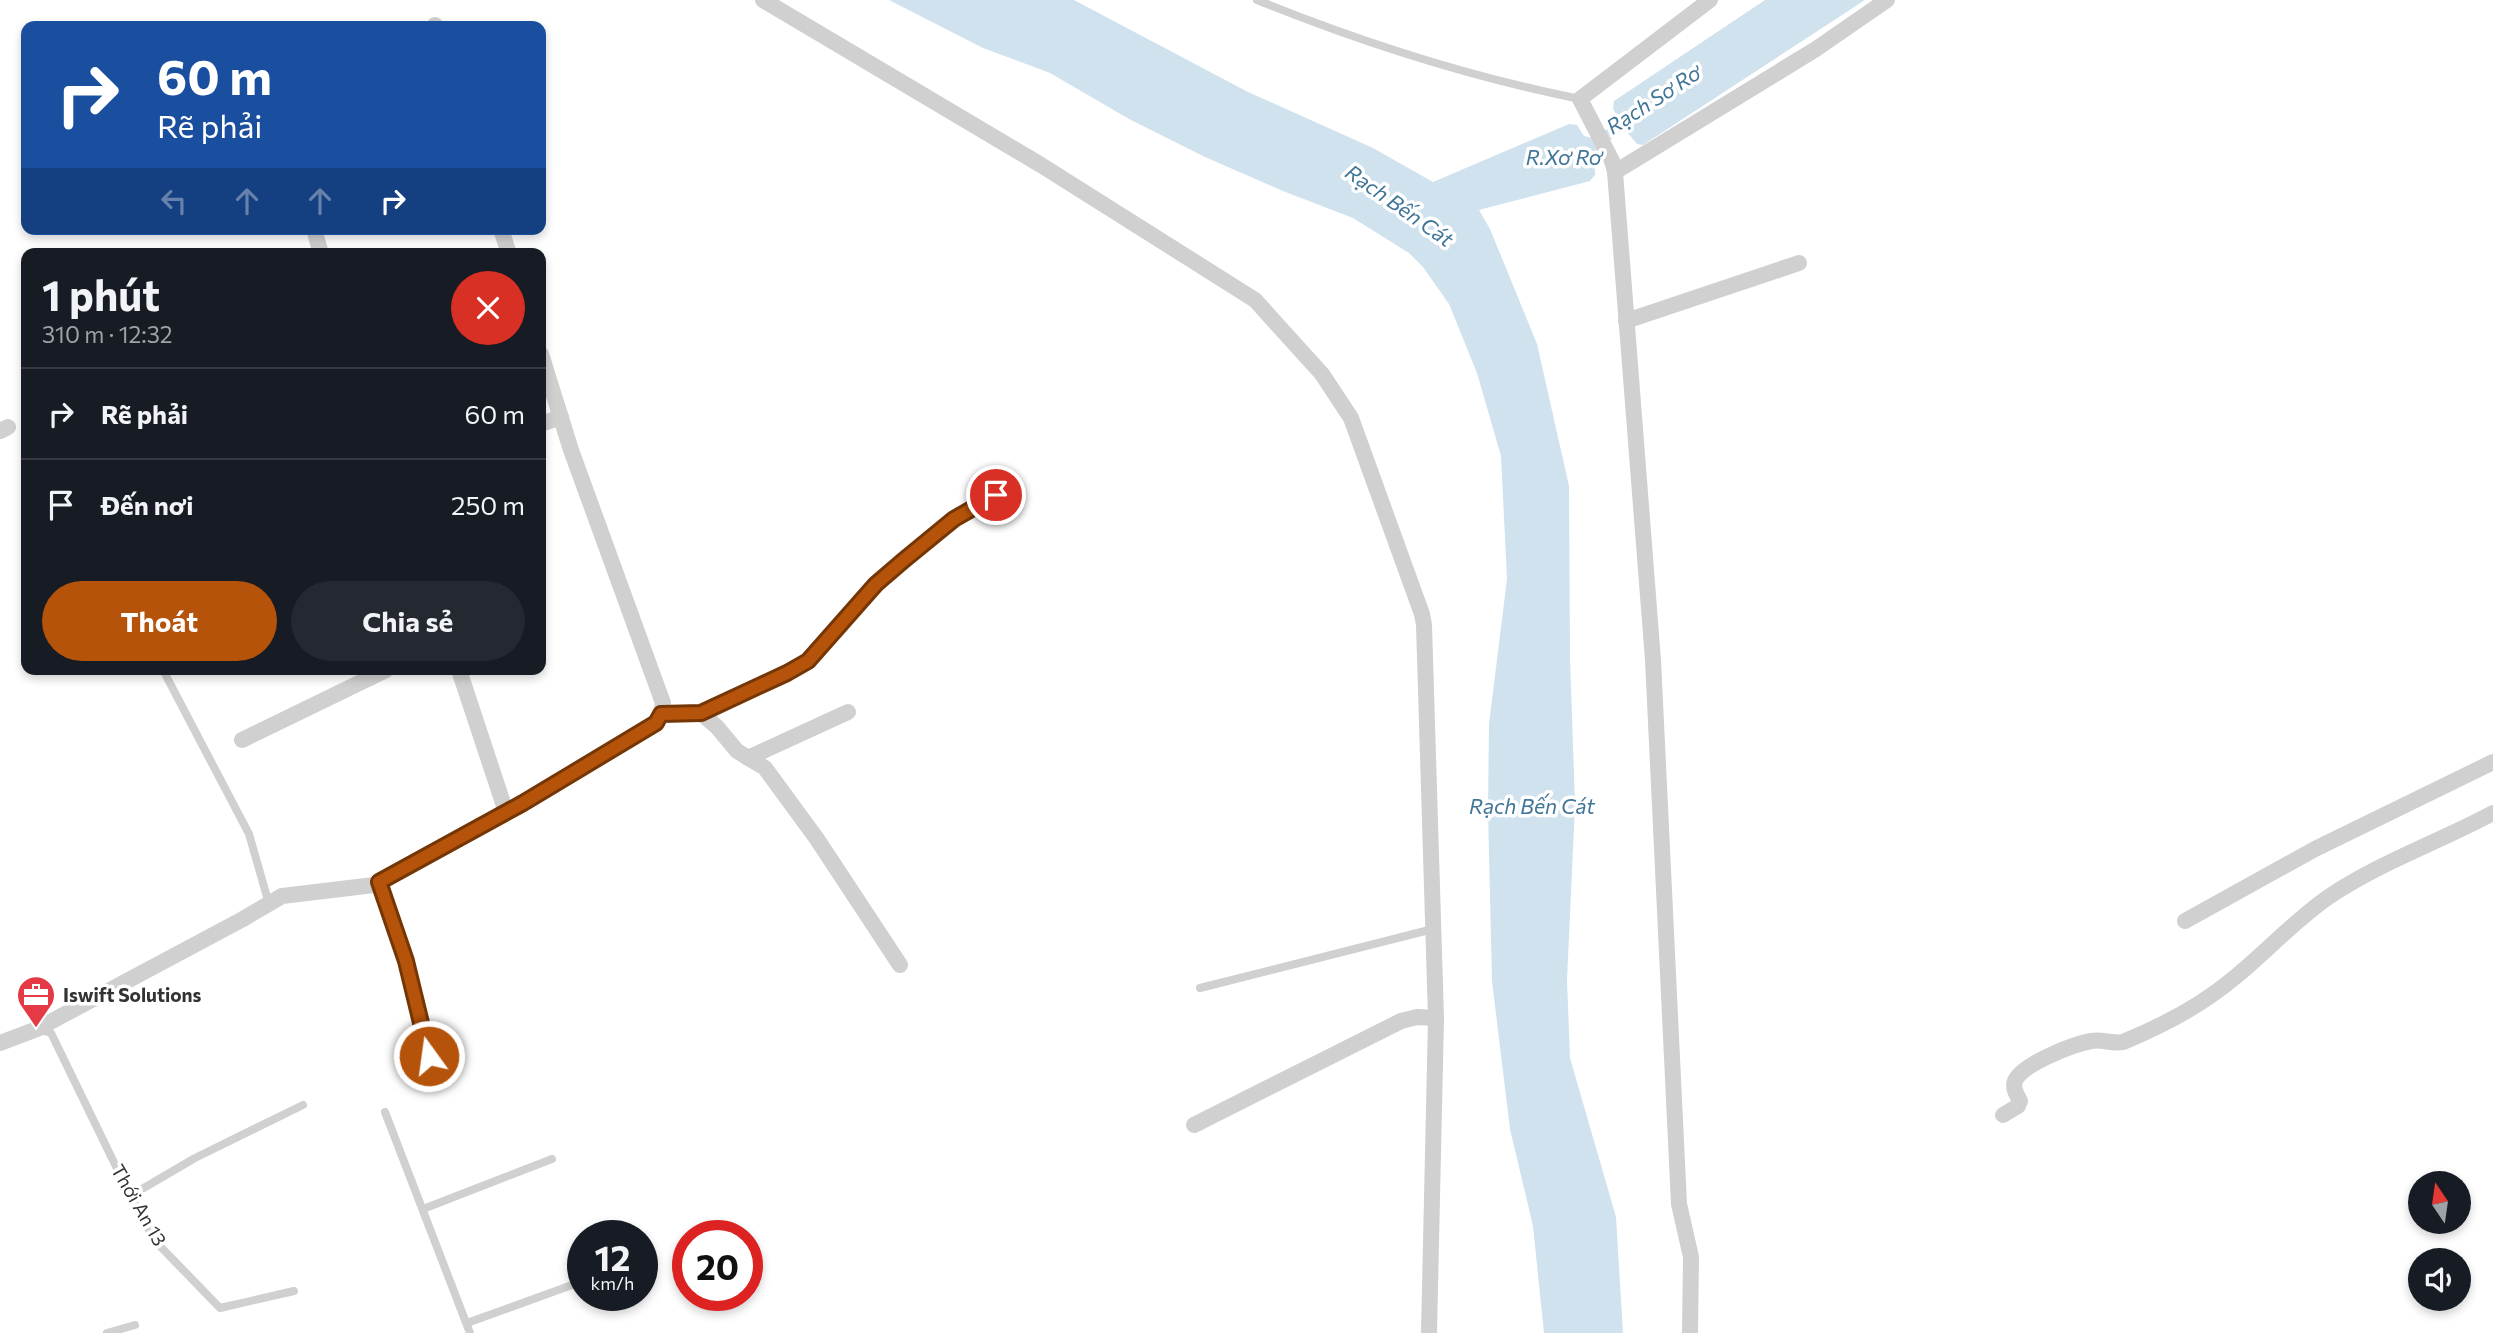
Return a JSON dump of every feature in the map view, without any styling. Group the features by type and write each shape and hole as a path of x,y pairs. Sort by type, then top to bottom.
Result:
{"street":[{"path":"763,0 1041,165 1255,300 1322,373 1351,418 1422,614 1436,1018 1429,1333"},
{"path":"1690,1333 1691,1257 1679,1205 1653,660 1614,167 1581,102 1710,0"},
{"path":"1614,167 1816,49 1886,0"},
{"path":"1626,321 1799,263"},
{"path":"0,1043 37,1029 282,896 379,882 506,812 656,723 663,703 546,370"},
{"path":"546,422 561,417"},
{"path":"242,740 376,675"},
{"path":"461,675 506,812"},
{"path":"748,758 848,712"},
{"path":"661,714 701,713 737,751 765,768 817,838 900,965"},
{"path":"2185,921 2315,849 2493,762"},
{"path":"2003,1115 2018,1106 2020,1101 2014,1089 2015,1080 2041,1060 2088,1042 2123,1042 2188,1010 2236,977 2288,927 2329,897 2379,869 2493,813"},
{"path":"1194,1125 1401,1021 1416,1017 1436,1018"}],"lane":[{"path":"1257,0 1276,4 1322,26 1424,60 1581,102"},
{"path":"701,713 808,661 876,584 954,519 996,495"},
{"path":"166,675 249,834 269,904"},
{"path":"379,882 406,961 429,1056"},
{"path":"1200,988 1433,929"},
{"name":"Thới An 13","path":"37,1029 51,1033 130,1196 155,1241 220,1308 294,1291"},
{"path":"130,1196 195,1158 303,1105"},
{"path":"385,1112 470,1333"},
{"path":"423,1209 552,1159"},
{"path":"467,1322 567,1287"},
{"path":"107,1333 135,1325"}],"water":[{"name":"Rạch Bến Cát","path":"889,0 1074,0 1248,92 1373,148 1433,182 1569,124 1577,125 1584,136 1592,138 1618,123 1613,109 1614,101 1765,0 1865,0 1643,145 1637,144 1627,132 1620,132 1595,153 1595,175 1590,181 1479,210 1490,229 1537,344 1569,486 1570,657 1575,805 1567,980 1570,1058 1616,1217 1623,1333 1544,1333 1533,1226 1510,1129 1492,981 1489,724 1507,579 1501,456 1477,373 1449,304 1423,267 1409,253 1353,218 1205,157 1129,119 1050,73 983,48"}],"place":[{"name":"Iswift Solutions","path":"36,1029"}],"route":[{"path":"429,1056 406,961 379,882 523,803 656,723 661,714 701,713 808,661 876,584 954,519 996,495"}],"water label":[{"name":"Rạch Sơ Rơ","path":"1654,100"},
{"name":"R.Xơ Rơ","path":"1564,158"}]}
